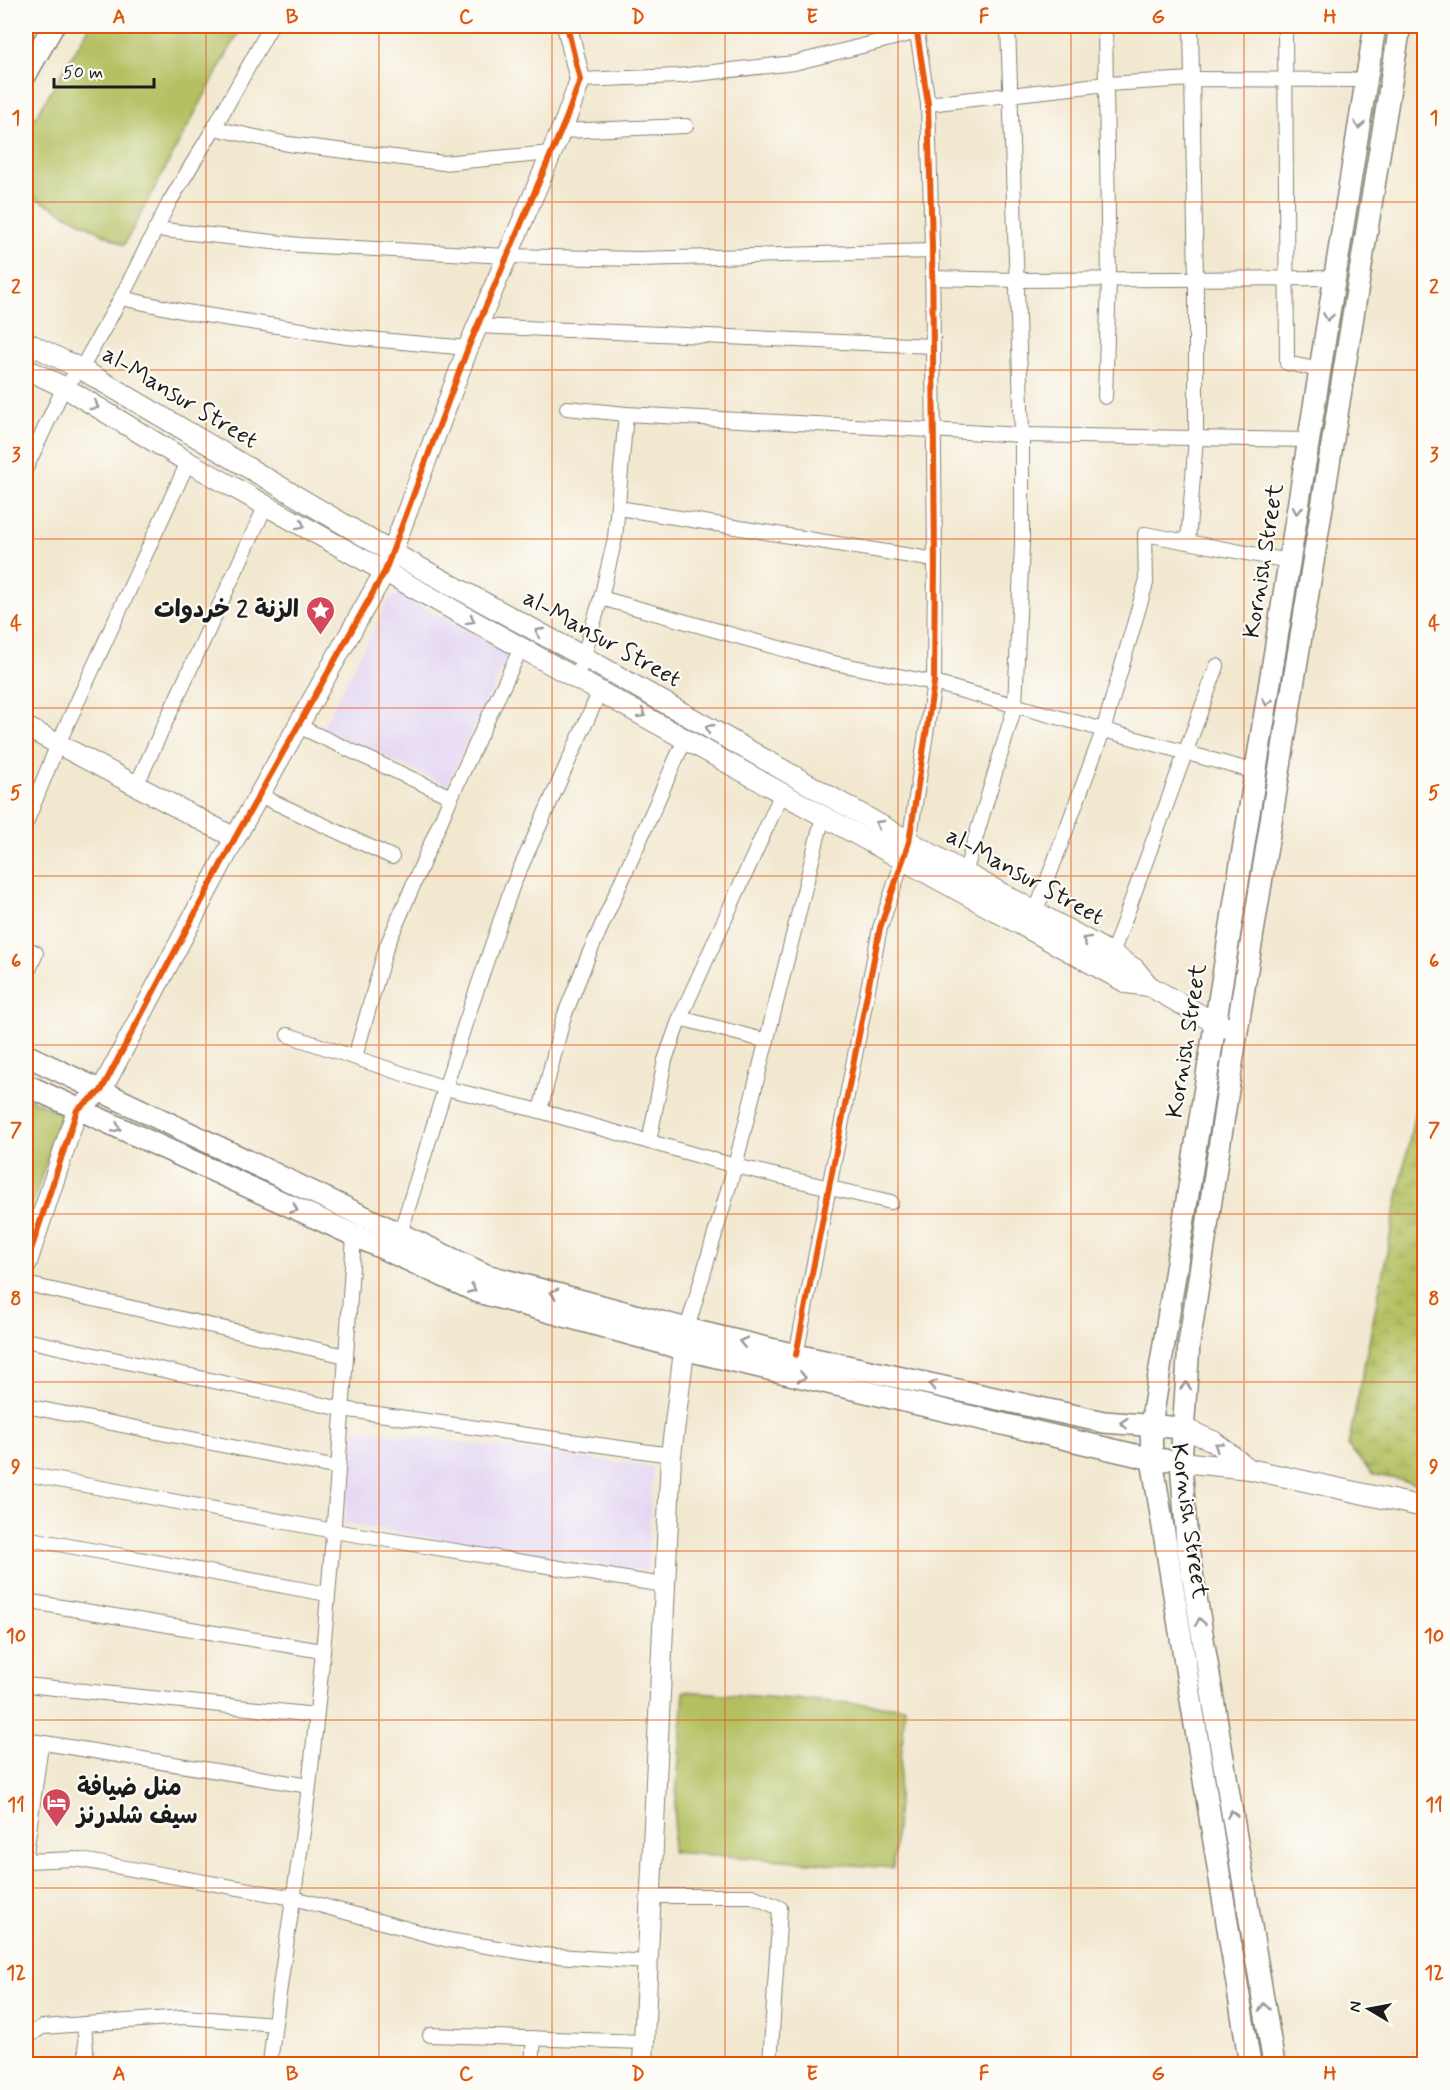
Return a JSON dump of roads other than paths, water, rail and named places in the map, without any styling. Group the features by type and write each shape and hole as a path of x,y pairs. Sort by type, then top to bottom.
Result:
{"main road":[{"path":"26,74 53,26"},
{"path":"26,1264 77,1110 101,1091 235,838 384,571 468,348 561,131 580,80 567,26"},
{"name":"Kornish Street","path":"1250,2064 1152,1459 1151,1425 1375,26"},
{"name":"Kornish Street","path":"1274,2064 1187,1543 1181,1462 1183,1428 1189,1344 1237,1031 1400,26"},
{"name":"al-Mansur Street","path":"26,342 81,369 391,552 584,657 905,850 1032,921 1113,954 1136,969 1149,986"},
{"name":"al-Mansur Street","path":"26,369 64,387 188,462 823,816 965,873 1032,921 1127,983 1149,986 1215,1023 1237,1031"},
{"path":"26,727 235,838"},
{"path":"26,1054 486,1275 685,1339 796,1355 1104,1422 1183,1428 1213,1441 1249,1469"},
{"path":"26,1085 478,1292 685,1339 1152,1459 1249,1469 1425,1507"},
{"path":"1197,1137 1220,1143"},
{"path":"643,2064 670,1455 685,1339"}],"street":[{"path":"26,468 64,387 81,369 121,298 155,229 271,26"},
{"path":"965,873 1014,706 1022,544 1022,435 1008,26"},
{"path":"1105,26 1109,280 1105,397"},
{"path":"1188,542 1196,437 1196,279 1191,26"},
{"path":"1285,26 1287,363 1320,370"},
{"path":"580,80 678,76 794,63 917,29 928,104 932,251 934,683 905,850 880,928 796,1355"},
{"path":"928,104 1107,84 1192,80 1366,80"},
{"path":"561,131 686,126"},
{"path":"214,128 288,144 443,163 551,153"},
{"path":"155,229 300,245 507,256 638,259 932,251"},
{"path":"932,278 1334,279"},
{"path":"121,298 186,312 347,337 468,348"},
{"path":"478,326 933,346"},
{"path":"567,408 626,414 1022,435 1309,440"},
{"path":"578,678 615,538 626,414"},
{"path":"26,823 58,744 188,462"},
{"path":"136,786 266,505"},
{"path":"618,508 935,560"},
{"path":"1032,921 1102,731 1146,583 1145,534 1289,561"},
{"path":"601,598 829,662 934,683 1256,772"},
{"path":"355,1057 386,948 521,648"},
{"path":"1113,954 1217,666"},
{"path":"400,1234 464,1027 512,887 600,691"},
{"path":"298,726 452,797"},
{"path":"540,1111 563,1020 584,965 685,739"},
{"path":"649,1142 665,1060 680,1018 783,793"},
{"path":"259,795 392,857"},
{"path":"685,1339 735,1166 823,816"},
{"path":"26,948 36,953 26,977"},
{"path":"680,1018 767,1041"},
{"path":"288,1035 445,1088 540,1111 735,1166 891,1202"},
{"path":"270,2064 309,1786 334,1531 354,1236 370,1220"},
{"path":"26,1284 346,1356"},
{"path":"26,1340 342,1409 670,1455"},
{"path":"26,1406 338,1468"},
{"path":"26,1474 334,1531 663,1585"},
{"path":"26,1538 327,1594"},
{"path":"26,1601 322,1651"},
{"path":"26,1685 316,1715"},
{"path":"26,1740 309,1786"},
{"path":"26,1853 41,1744"},
{"path":"26,1861 76,1859 294,1898 448,1940 542,1955 647,1962"},
{"path":"650,1896 752,1896 780,1908 770,2064"},
{"path":"26,2037 42,2027 184,2017 274,2024"},
{"path":"84,2024 87,2064"},
{"path":"430,2035 644,2042"},
{"path":"532,2064 534,2038"}],"place":[{"name":"الزنة 2 خردوات","path":"320,636"},
{"name":"منل ضيافة سيف شلدرنز","path":"56,1828"}]}
